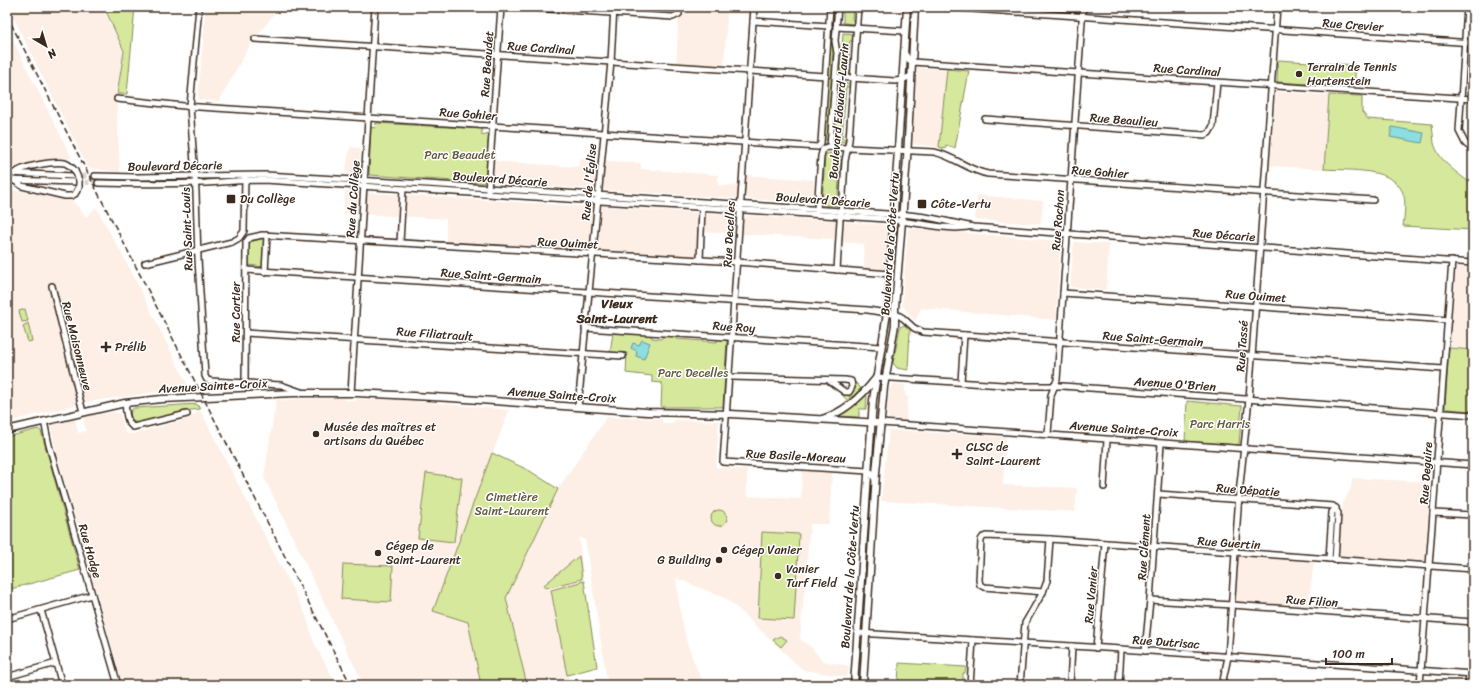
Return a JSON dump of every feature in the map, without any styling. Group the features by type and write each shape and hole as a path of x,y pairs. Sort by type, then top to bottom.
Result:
{"main road":[{"name":"Boulevard de la Côte-Vertu","path":"854,685 872,422 876,377 887,312 890,274 907,7"},
{"name":"Boulevard de la Côte-Vertu","path":"862,685 876,480 885,377 892,345 897,266 903,214 915,7"},
{"name":"Avenue Sainte-Croix","path":"821,419 833,416 843,411 868,388 876,377"},
{"name":"Avenue Sainte-Croix","path":"7,430 125,402 302,393 351,393 652,413 727,414 881,423"}],"street":[{"name":"Rue Saint-Louis","path":"199,7 190,106 204,374 206,379"},
{"name":"Rue du Collège","path":"351,393 375,7"},
{"name":"Rue Beaudet","path":"488,191 501,7"},
{"path":"518,7 614,10 673,17 679,14 679,7"},
{"name":"Rue Decelles","path":"723,462 730,377 754,7"},
{"name":"Boulevard Edouard-Laurin","path":"819,146 826,76 830,7"},
{"name":"Boulevard Edouard-Laurin","path":"817,210 821,156 824,148 830,147 836,77 837,53 835,41 838,7"},
{"name":"Boulevard Edouard-Laurin","path":"837,270 845,157 848,148 858,7"},
{"name":"Rue Crevier","path":"944,7 1473,43"},
{"name":"Rue Rochon","path":"1048,434 1051,396 1057,380 1083,7"},
{"name":"Rue Tassé","path":"1222,685 1228,656 1243,449 1249,399 1276,7"},
{"path":"1467,7 1459,131 1465,143 1473,150"},
{"name":"Rue de l'Église","path":"578,407 614,10"},
{"path":"753,21 829,26"},
{"path":"836,27 905,31"},
{"name":"Rue Cardinal","path":"255,39 826,76"},
{"path":"904,52 912,62"},
{"name":"Rue Cardinal","path":"912,62 1473,99"},
{"path":"836,77 902,80 911,76"},
{"name":"Rue Beaulieu","path":"986,119 1205,135 1209,133 1213,126 1217,82"},
{"name":"Rue Gohier","path":"117,99 190,106 368,118 819,146"},
{"name":"Rue Gohier","path":"830,147 939,153 983,174 1373,200"},
{"path":"14,174 18,170 40,165 61,163 68,164 73,168 80,182 75,194 66,196 22,186 14,180"},
{"path":"7,173 74,176"},
{"name":"Boulevard Décarie","path":"95,176 137,178 194,176 245,178 488,191 894,217 903,214"},
{"path":"145,263 234,241 241,236 244,230 245,178"},
{"name":"Boulevard Décarie","path":"98,183 195,183 245,178"},
{"path":"7,180 78,185"},
{"name":"Boulevard Décarie","path":"364,184 403,189 488,191"},
{"path":"400,243 403,189"},
{"name":"Boulevard Décarie","path":"598,198 702,208 740,207 817,210 841,214"},
{"path":"700,260 702,208"},
{"name":"Rue Décarie","path":"903,214 922,216 973,227"},
{"name":"Boulevard Décarie","path":"894,217 902,221"},
{"name":"Rue Décarie","path":"902,221 948,228 973,227 1473,263"},
{"path":"265,272 267,235"},
{"name":"Rue Ouimet","path":"247,240 251,237 267,235 737,262 890,274"},
{"name":"Rue Cartier","path":"245,383 247,240"},
{"name":"Rue Deguire","path":"1420,685 1452,262"},
{"name":"Rue Saint-Germain","path":"246,270 734,300 868,310 895,314 903,318 914,328 923,332 1444,369"},
{"name":"Rue Maisonneuve","path":"52,286 83,412"},
{"name":"Rue Ouimet","path":"1063,293 1448,320"},
{"name":"Rue Roy","path":"585,328 732,336 881,347"},
{"name":"Rue Filiatrault","path":"246,333 623,356"},
{"path":"961,382 964,335"},
{"path":"730,377 828,380"},
{"name":"Avenue O'Brien","path":"876,377 1249,399 1473,415"},
{"name":"Avenue Sainte-Croix","path":"206,379 211,381 282,385 302,393"},
{"path":"125,402 128,419 130,425 133,427 187,414"},
{"name":"Rue Hodge","path":"44,421 49,445 118,685"},
{"name":"Avenue Sainte-Croix","path":"881,423 1473,465"},
{"path":"1104,487 1107,440"},
{"name":"Rue Clément","path":"1145,651 1162,444"},
{"name":"Rue Basile-Moreau","path":"723,462 868,471"},
{"path":"868,471 871,472 876,480"},
{"name":"Rue Dépatie","path":"1158,494 1333,506 1336,508 1338,513 1328,559"},
{"path":"1433,512 1473,515"},
{"name":"Rue Dépatie","path":"1333,535 1335,560"},
{"name":"Rue Guertin","path":"1043,592 984,587 980,585 981,540 983,537 1050,539 1154,548 1473,569"},
{"path":"1020,685 1025,623 1043,592 1047,581 1050,539"},
{"name":"Rue Vanier","path":"1096,648 1105,543"},
{"path":"7,619 92,595"},
{"name":"Rue Filion","path":"1150,600 1473,622"},
{"path":"40,610 62,685"},
{"name":"Rue Dutrisac","path":"858,633 1228,656 1471,674"},
{"path":"970,685 973,640"},
{"path":"1070,685 1072,646"},
{"path":"1119,685 1122,649"},
{"path":"7,677 56,663"},
{"path":"1468,685 1471,674"}],"shaded area":[{"path":"8,7 102,7 123,51 116,92 120,172 88,168"},
{"path":"206,7 277,7 275,13 251,43 219,101 198,100"},
{"path":"679,7 754,7 754,15 727,13 724,70 676,67"},
{"path":"7,29 72,158 31,163 17,167 7,167"},
{"path":"917,68 947,69 939,147 913,144"},
{"path":"1276,92 1329,95 1324,169 1270,166"},
{"path":"350,147 361,148 358,174 345,173"},
{"path":"580,159 641,163 641,169 718,175 718,185 744,186 744,175 814,180 812,203 494,183 494,161 578,167"},
{"path":"7,189 72,200 86,217 96,207 129,267 190,390 156,392 87,402 7,422"},
{"path":"345,191 593,207 588,252 446,244 446,219 343,213"},
{"path":"977,195 1043,201 1041,224 975,220"},
{"path":"602,206 699,213 698,259 597,252"},
{"path":"704,213 836,221 834,239 702,232"},
{"path":"845,222 889,225 885,273 864,270 864,244 842,242"},
{"path":"908,228 1060,241 1056,320 921,308 915,321 902,305"},
{"path":"1074,242 1109,244 1106,290 1070,287"},
{"path":"1456,267 1473,268 1473,350 1450,348"},
{"path":"894,384 905,385 905,396 908,397 906,421 890,419 887,416 889,389"},
{"name":"Cégep de Saint-Laurent","path":"343,398 345,400 355,401 357,399 402,400 509,410 434,611 468,622 481,685 364,685 350,657 264,477 276,400"},
{"path":"200,410 306,615 314,643 337,685 123,685 62,472 51,427 55,424 75,419 78,433 86,431 83,417 115,412 120,414 127,434 132,434 188,419"},
{"name":"Cégep Vanier","path":"607,417 662,419 662,423 673,423 674,420 719,421 716,467 747,470 747,496 801,499 802,471 832,473 829,524 810,524 799,638 811,647 823,661 849,666 847,677 803,670 727,599 676,578 681,616 687,643 698,672 706,685 609,685 606,675 585,539 579,538 584,581 551,590 569,685 527,685 506,598 558,489"},
{"path":"889,430 1006,437 1003,485 1077,488 1075,512 881,501"},
{"path":"1352,478 1430,482 1425,561 1339,556 1343,503 1351,488"},
{"path":"1235,553 1314,563 1308,607 1232,605"}],"green space":[{"path":"104,7 135,7 127,94 117,94 124,51"},
{"path":"833,7 836,7 827,140 824,140"},
{"path":"843,7 853,7 852,19 855,24 843,23"},
{"path":"843,33 855,34 854,41 850,41 848,70 851,73 851,76 840,75"},
{"path":"1278,60 1356,65 1354,87 1278,82"},
{"path":"947,69 969,71 955,148 946,145 945,149 939,147"},
{"path":"838,83 851,84 850,87 846,87 842,138 847,139 845,142 837,141 835,137"},
{"path":"1329,95 1362,96 1362,112 1368,119 1432,124 1434,143 1440,156 1450,167 1473,185 1473,230 1403,226 1405,200 1399,186 1392,179 1370,172 1324,169"},
{"name":"Parc Beaudet","path":"376,123 482,129 482,135 489,133 485,181 483,183 369,175 371,127 375,128"},
{"path":"828,153 841,156 837,206 822,205 825,155"},
{"path":"265,238 263,267 249,265 249,242"},
{"path":"25,309 28,321 22,322 19,311"},
{"path":"28,323 32,341 28,342 23,326"},
{"path":"904,325 910,330 908,370 897,368 893,363 900,327"},
{"name":"Parc Decelles","path":"613,333 651,335 652,338 661,339 664,335 676,336 676,339 717,342 717,338 727,339 723,407 661,407 662,383 652,382 652,376 626,373 627,353 610,352"},
{"path":"1449,348 1473,350 1473,411 1447,409 1445,407"},
{"path":"854,381 861,388 852,397 849,397 850,399 848,401 841,394 847,395 853,392 855,388"},
{"path":"866,394 866,409 859,409 859,417 839,416 848,411"},
{"name":"Parc Harris","path":"1187,401 1242,406 1239,444 1185,441"},
{"path":"197,404 200,409 184,411 141,423 134,422 130,416 131,410 134,408"},
{"path":"38,429 41,431 80,570 7,590 7,437"},
{"name":"Cimetière Saint-Laurent","path":"492,453 530,471 558,489 506,598 527,685 481,685 468,622 433,611"},
{"path":"426,473 462,478 454,542 418,538"},
{"path":"719,510 726,515 727,518 722,525 719,526 712,521 711,518 716,511"},
{"name":"Vanier Turf Field","path":"762,532 799,534 794,620 758,618"},
{"path":"579,556 582,579 545,588 544,585"},
{"path":"343,564 393,566 391,602 341,599"},
{"path":"584,581 597,667 567,675 551,590"},
{"path":"780,636 787,640 781,647 773,640"},
{"path":"899,663 966,667 965,673 963,673 963,685 898,685"}],"water":[{"path":"1392,127 1424,133 1422,143 1390,137"},
{"path":"642,340 650,343 644,359 636,356 637,351 631,348 633,343 639,345"}],"tunnel":[{"path":"74,176 95,176"},
{"path":"77,182 98,183"}],"railway":[{"path":"7,16 351,685"}],"place":[{"name":"Terrain de Tennis Hartenstein","path":"1299,74"},
{"name":"Du Collège","path":"231,199"},
{"name":"Côte-Vertu","path":"922,204"},
{"name":"Prélib","path":"106,347"},
{"name":"Musée des maîtres et artisans du Québec","path":"316,434"},
{"name":"CLSC de Saint-Laurent","path":"957,454"},
{"name":"Cégep Vanier","path":"724,550"},
{"name":"Cégep de Saint-Laurent","path":"378,553"},
{"name":"G Building","path":"719,560"},
{"name":"Vanier Turf Field","path":"778,576"}],"district":[{"name":"Vieux Saint-Laurent","path":"617,310"}]}
